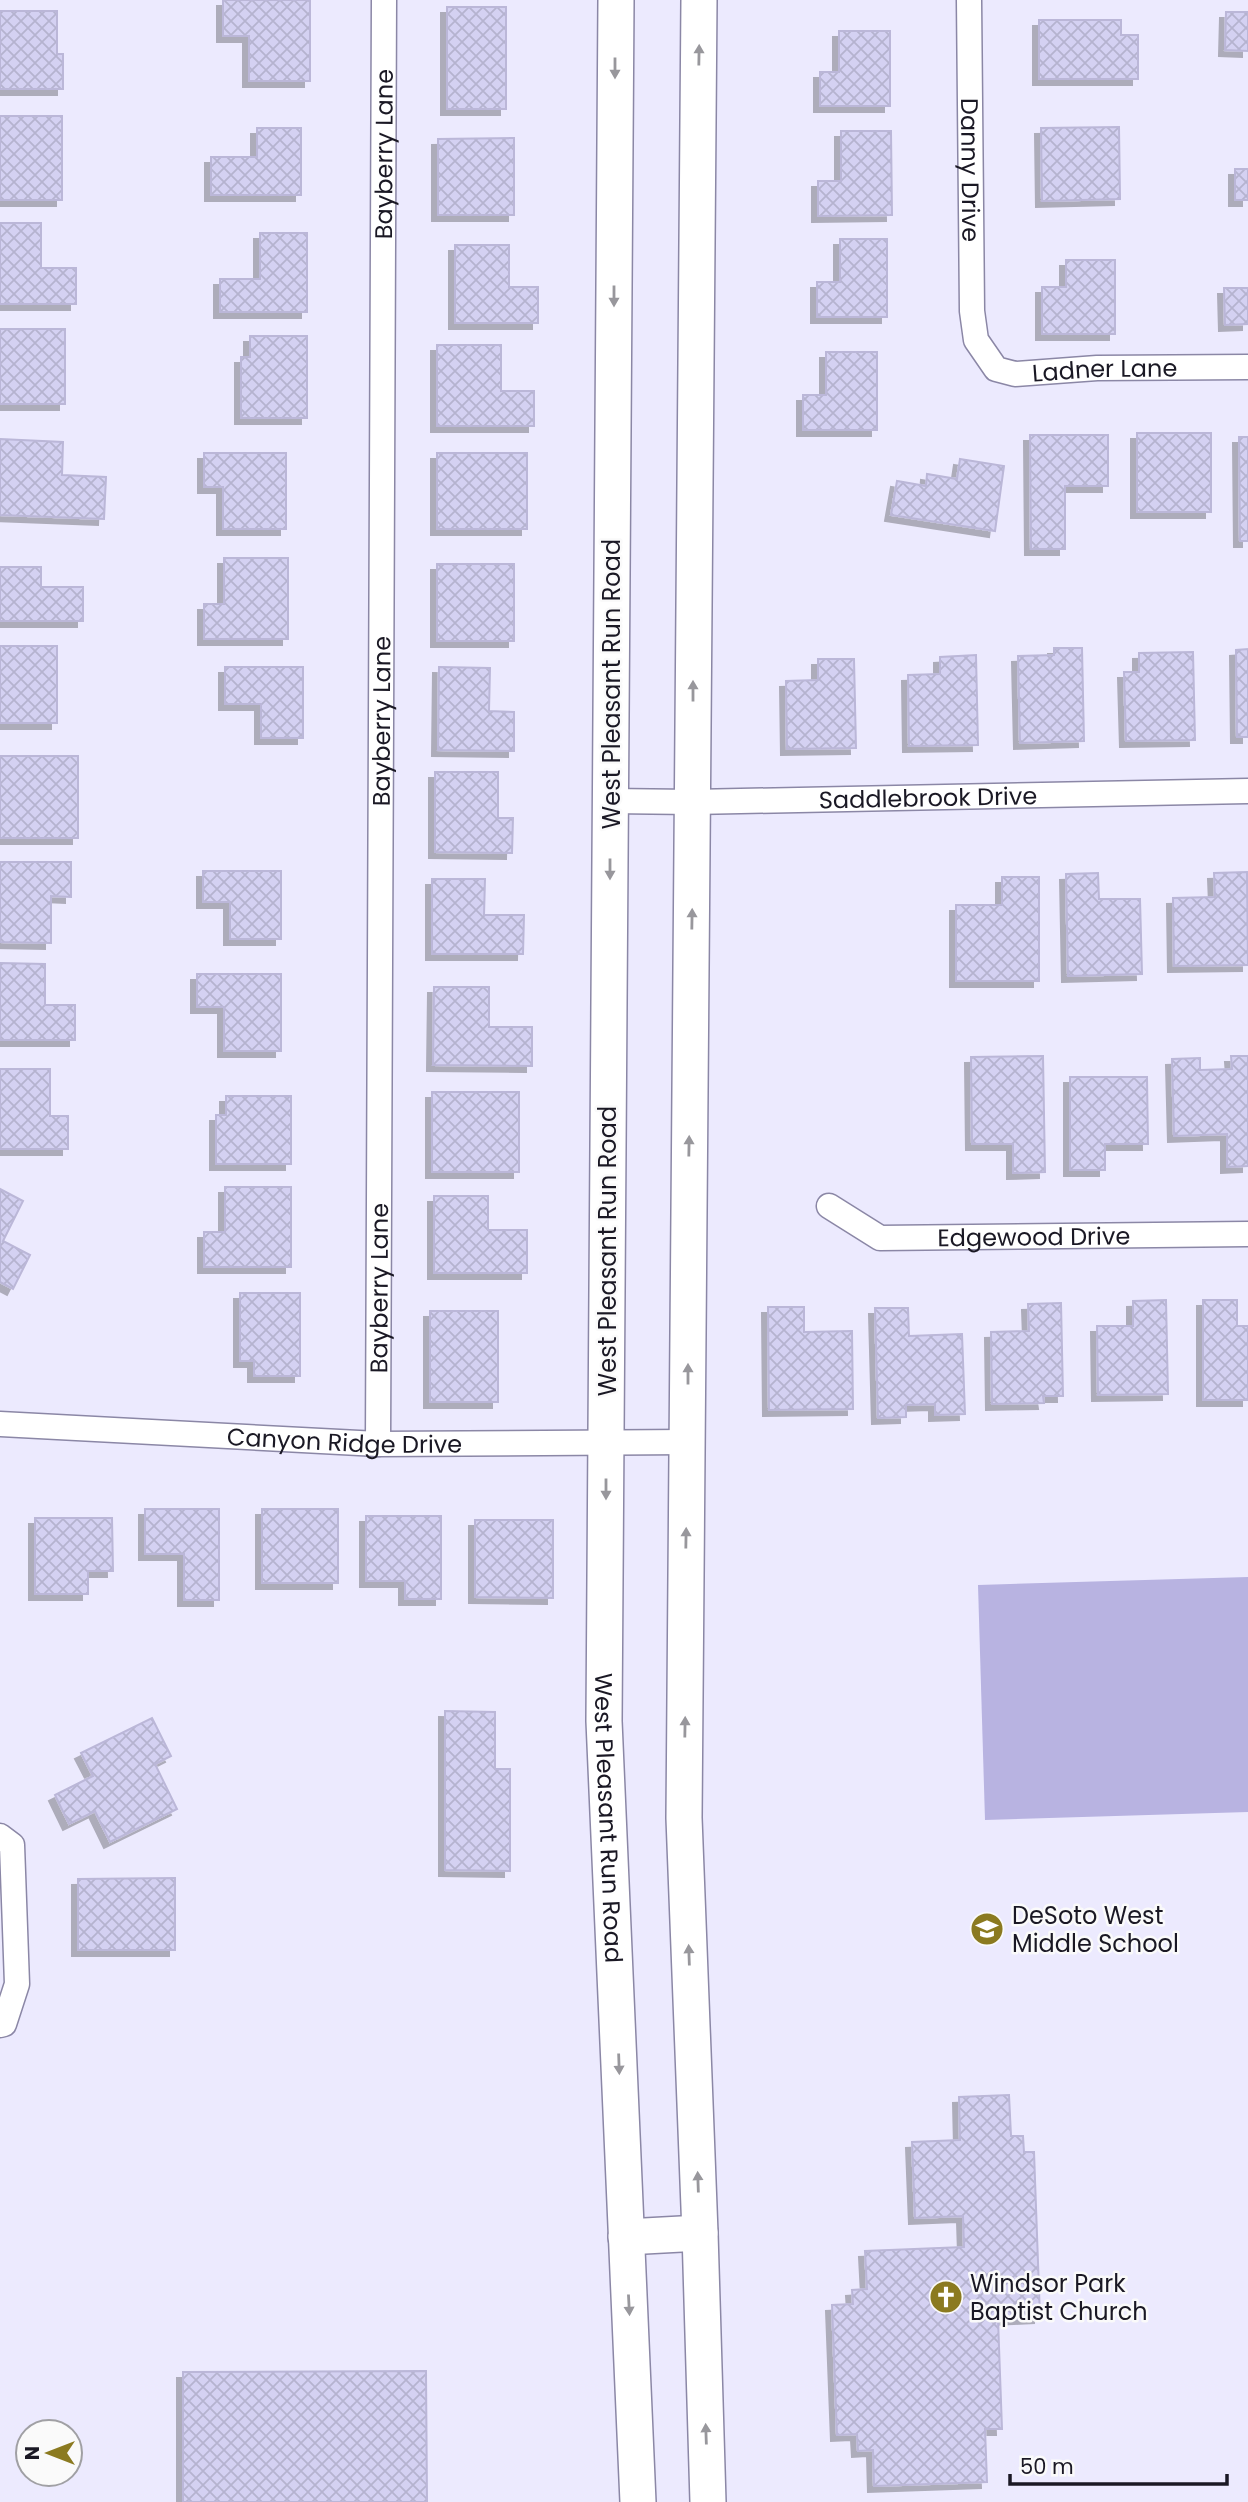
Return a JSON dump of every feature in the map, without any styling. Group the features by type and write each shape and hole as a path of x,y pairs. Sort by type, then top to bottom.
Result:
{"main road":[{"name":"West Pleasant Run Road","path":"616,0 604,1721 638,2502"},
{"path":"699,0 684,1818 708,2502"},
{"path":"626,2237 700,2233"}],"street":[{"name":"Bayberry Lane","path":"378,1444 384,0"},
{"name":"Danny Drive","path":"969,0 972,311 976,340"},
{"name":"Ladner Lane","path":"976,340 996,369 1015,374 1097,368 1248,367"},
{"name":"Saddlebrook Drive","path":"610,801 693,803 1248,791"},
{"name":"Edgewood Drive","path":"829,1206 880,1238 1248,1234"},
{"name":"Canyon Ridge Drive","path":"0,1424 378,1444 687,1442"},
{"path":"0,1836 12,1845 17,1984 4,2024 0,2025"}],"shaded area":[{"path":"1248,1577 1248,1812 985,1820 978,1585"}],"building":[{"path":"223,0 310,0 310,81 249,81 249,36 223,36"},
{"path":"447,7 506,7 506,109 447,109"},
{"path":"0,11 57,11 57,54 63,54 63,89 0,89"},
{"path":"1226,12 1248,12 1248,51 1225,50"},
{"path":"1039,20 1121,20 1121,35 1138,35 1138,79 1039,79"},
{"path":"839,31 890,31 890,106 820,106 820,72 839,72"},
{"path":"0,116 62,116 62,200 0,200"},
{"path":"1119,127 1120,199 1042,201 1041,128"},
{"path":"257,128 301,128 301,195 211,195 211,157 257,157"},
{"path":"841,131 891,131 892,215 818,216 818,181 841,181"},
{"path":"514,138 514,215 438,215 438,139"},
{"path":"1235,169 1248,169 1248,200 1235,200"},
{"path":"0,223 41,223 41,268 76,268 76,304 0,304"},
{"path":"260,233 307,233 307,312 220,312 220,279 260,279"},
{"path":"840,239 887,239 887,317 817,317 817,282 840,282"},
{"path":"455,245 509,245 509,287 538,287 538,323 455,323"},
{"path":"1066,260 1115,260 1115,334 1042,334 1042,287 1066,287"},
{"path":"1224,288 1248,288 1248,324 1225,325"},
{"path":"0,329 65,329 65,404 0,404"},
{"path":"250,336 307,336 307,418 241,418 241,357 250,357"},
{"path":"437,345 501,345 501,391 534,391 534,426 437,426"},
{"path":"826,352 877,352 877,430 803,430 803,395 826,395"},
{"path":"1137,433 1211,433 1211,512 1137,512"},
{"path":"1030,435 1108,435 1108,486 1065,486 1065,549 1031,549"},
{"path":"1239,437 1248,437 1248,541 1240,541"},
{"path":"0,439 63,442 62,475 106,477 104,519 0,515"},
{"path":"204,453 286,453 286,529 223,529 223,487 204,487"},
{"path":"437,453 527,453 527,529 437,529"},
{"path":"960,459 1004,466 995,531 891,515 897,481 926,486 927,474 957,479"},
{"path":"224,558 288,558 288,639 204,639 204,604 224,604"},
{"path":"437,564 514,564 514,641 437,641"},
{"path":"0,567 41,567 41,587 83,587 83,621 0,621"},
{"path":"0,646 57,646 57,723 0,723"},
{"path":"1054,648 1082,648 1084,741 1020,743 1018,656 1054,655"},
{"path":"1248,649 1248,737 1237,737 1236,650"},
{"path":"1193,652 1195,740 1126,741 1124,672 1139,672 1139,653"},
{"path":"976,655 978,745 909,746 908,675 940,674 940,657"},
{"path":"818,659 854,659 856,748 787,749 786,681 818,680"},
{"path":"225,667 303,667 303,738 261,738 261,704 225,704"},
{"path":"439,667 490,668 489,711 514,712 514,751 438,750"},
{"path":"0,756 78,756 78,838 0,838"},
{"path":"435,772 498,772 498,818 513,818 512,853 435,852"},
{"path":"0,862 71,862 71,897 51,896 51,943 0,942"},
{"path":"203,871 281,871 281,939 230,939 230,902 203,902"},
{"path":"1247,872 1248,965 1174,966 1173,898 1215,897 1214,873"},
{"path":"1098,873 1099,899 1140,899 1142,974 1068,976 1066,874"},
{"path":"1002,877 1039,877 1039,981 956,981 956,905 1002,905"},
{"path":"432,879 485,879 484,915 524,915 523,954 432,954"},
{"path":"0,963 45,964 45,1005 75,1005 75,1040 0,1040"},
{"path":"197,974 281,974 281,1051 224,1051 224,1007 197,1007"},
{"path":"434,987 489,987 489,1027 532,1027 532,1066 433,1065"},
{"path":"1043,1056 1045,1172 1013,1173 1013,1144 972,1144 971,1057"},
{"path":"1231,1056 1248,1056 1248,1166 1227,1167 1227,1134 1174,1136 1172,1059 1200,1058 1200,1070 1232,1069"},
{"path":"0,1069 50,1069 50,1116 68,1116 68,1149 0,1149"},
{"path":"1070,1077 1147,1077 1148,1144 1105,1144 1105,1170 1070,1170"},
{"path":"432,1092 519,1092 519,1172 432,1172"},
{"path":"226,1096 291,1096 291,1164 216,1164 216,1115 226,1115"},
{"path":"225,1187 291,1187 291,1267 204,1267 204,1232 225,1232"},
{"path":"0,1189 23,1201 3,1241 30,1255 13,1289 0,1282"},
{"path":"434,1196 488,1196 488,1230 527,1230 527,1273 434,1273"},
{"path":"240,1293 300,1293 300,1376 254,1376 254,1361 240,1361"},
{"path":"1166,1300 1168,1394 1098,1395 1097,1326 1133,1326 1133,1301"},
{"path":"1203,1300 1237,1300 1237,1326 1248,1326 1248,1400 1203,1400"},
{"path":"1061,1303 1063,1396 1043,1396 1044,1403 992,1404 991,1332 1029,1331 1028,1304"},
{"path":"768,1307 804,1307 804,1332 852,1331 853,1409 769,1410"},
{"path":"875,1308 908,1308 909,1336 962,1334 965,1414 935,1415 935,1404 906,1405 906,1417 878,1418"},
{"path":"430,1311 498,1311 498,1402 430,1402"},
{"path":"145,1509 219,1509 219,1600 184,1600 184,1554 145,1554"},
{"path":"262,1509 338,1509 338,1583 262,1583"},
{"path":"366,1516 441,1516 441,1599 405,1599 405,1581 366,1581"},
{"path":"35,1518 112,1518 113,1571 88,1571 88,1594 35,1594"},
{"path":"475,1520 553,1520 553,1598 475,1597"},
{"path":"445,1711 495,1712 495,1769 510,1769 510,1871 445,1870"},
{"path":"152,1718 171,1756 155,1764 177,1809 110,1842 95,1811 69,1824 55,1795 93,1776 81,1753"},
{"path":"175,1878 175,1950 78,1950 78,1879"},
{"name":"Windsor Park Baptist Church","path":"1009,2095 1011,2136 1023,2136 1024,2152 1034,2152 1040,2317 998,2319 1002,2429 985,2429 987,2482 874,2486 873,2450 858,2451 857,2434 837,2435 832,2305 853,2304 852,2290 867,2289 865,2251 964,2247 963,2216 915,2218 912,2142 960,2140 959,2097"},
{"path":"426,2371 427,2502 183,2502 183,2372"}],"place":[{"name":"DeSoto West Middle School","path":"987,1929"},
{"name":"Windsor Park Baptist Church","path":"946,2297"}]}
